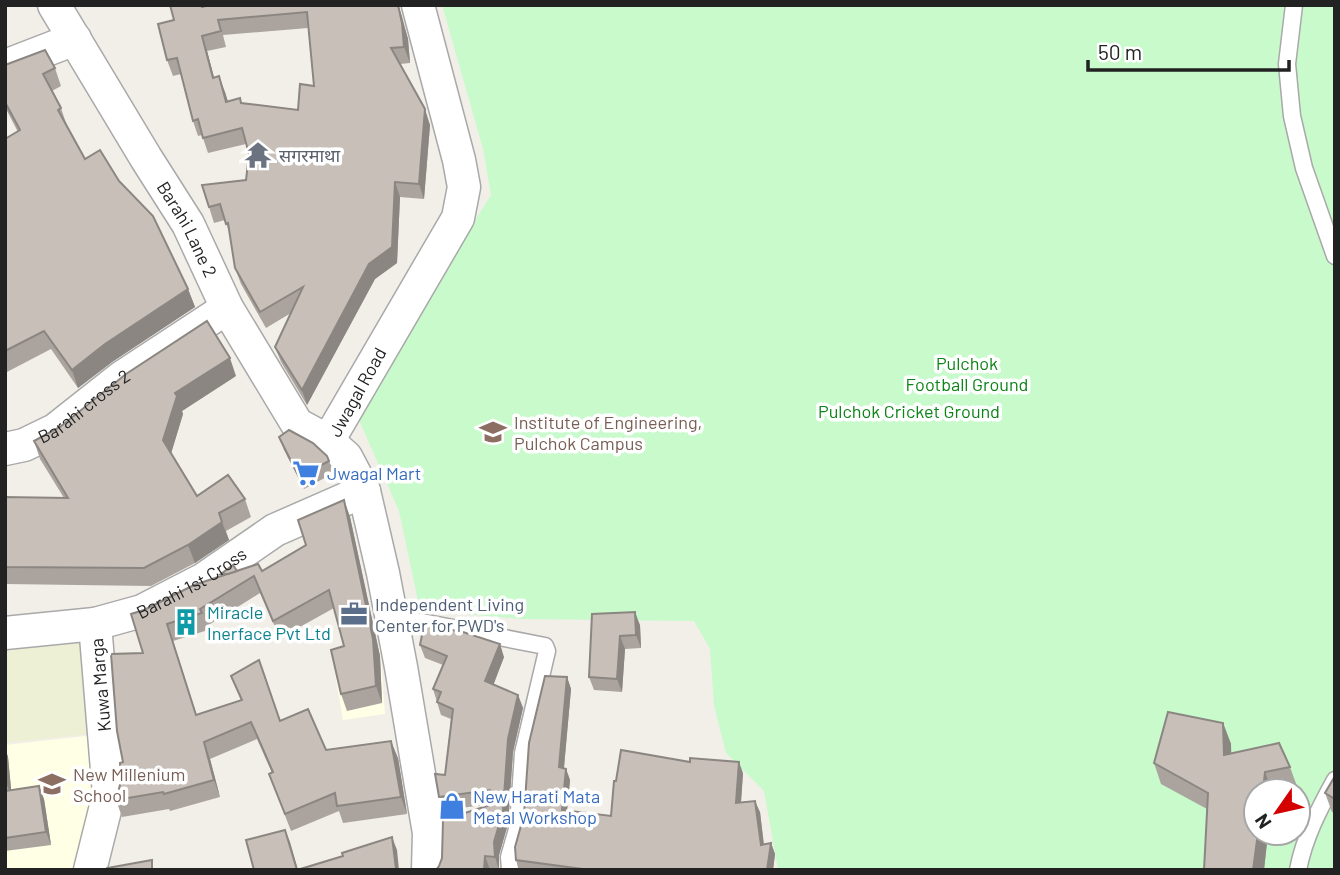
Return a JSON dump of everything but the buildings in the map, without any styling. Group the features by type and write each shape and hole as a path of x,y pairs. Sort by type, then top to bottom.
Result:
{"street":[{"name":"Barahi Lane 2","path":"54,5 188,224 227,308 297,424 328,441"},
{"name":"Jwagal Road","path":"418,5 459,160 464,187 458,218 328,441 346,457 364,491 401,667 429,833 428,870"},
{"path":"5,66 75,39"},
{"name":"Barahi cross 2","path":"5,449 24,445 55,430 122,377 227,308"},
{"name":"Barahi 1st Cross","path":"5,633 95,624 142,611 204,579 275,530 364,491"},
{"name":"Kuwa Marga","path":"90,870 109,794 95,624"}],"lane":[{"path":"1294,5 1287,64 1292,116 1304,168 1335,256"},
{"path":"391,616 545,646 547,651 523,753 519,826 509,857 510,870"},
{"path":"1298,870 1302,849 1335,780"}],"shaded area":[{"path":"84,629 100,733 5,743 5,638"},
{"path":"380,646 385,714 343,720 333,662"},
{"name":"New Millenium School","path":"94,735 102,822 80,870 5,870 5,745"}],"green space":[{"name":"Pulchok Football Ground","path":"442,5 1335,5 1335,870 778,870 764,791 726,753 714,706 710,649 694,621 521,619 420,610 399,511 355,411 491,195 483,149"}],"place":[{"name":"सगरमाथा","path":"258,155"},
{"name":"Institute of Engineering, Pulchok Campus","path":"493,432"},
{"name":"Jwagal Mart","path":"306,473"},
{"name":"Independent Living Center for PWD's","path":"354,614"},
{"name":"Miracle Inerface Pvt Ltd","path":"186,622"},
{"name":"New Millenium School","path":"52,784"},
{"name":"New Harati Mata Metal Workshop","path":"452,806"}],"park label":[{"name":"Pulchok Cricket Ground","path":"909,411"}]}
